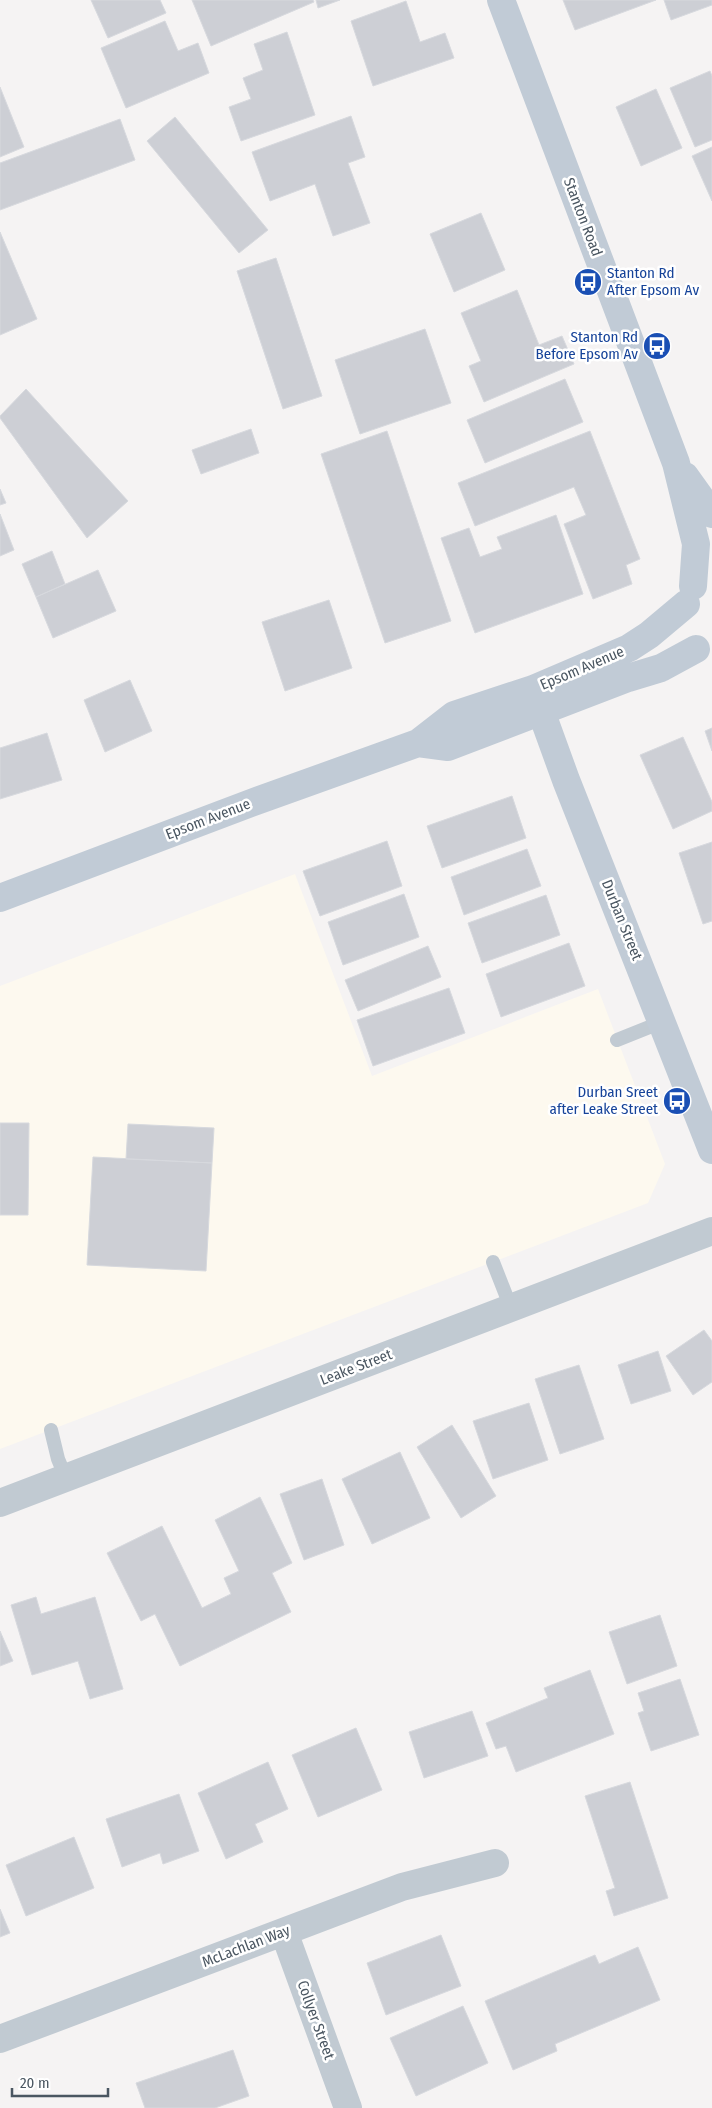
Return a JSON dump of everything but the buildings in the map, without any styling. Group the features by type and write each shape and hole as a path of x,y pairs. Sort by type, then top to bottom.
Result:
{"street":[{"name":"Stanton Road","path":"501,0 676,462 696,544 697,586 685,628 704,656"},
{"name":"Stanton Road","path":"676,462 712,514"},
{"name":"Epsom Avenue","path":"0,898 251,803 418,743 448,747 538,700 629,648 649,635 697,586"},
{"name":"Epsom Avenue","path":"538,700 628,678 704,656"},
{"name":"Durban Street","path":"538,700 570,789 712,1150"},
{"name":"Leake Street","path":"0,1503 712,1231"},
{"name":"McLachlan Way","path":"0,2039 402,1887 495,1863"},
{"name":"Collyer Street","path":"284,1932 348,2108"}],"lane":[{"path":"617,1040 662,1022"},
{"path":"493,1262 511,1308"},
{"path":"51,1430 58,1458 66,1478"}],"shaded area":[{"path":"295,874 372,1076 598,989 665,1164 648,1203 0,1449 0,986"}],"place":[{"name":"Stanton Rd After Epsom Av","path":"588,282"},
{"name":"Stanton Rd Before Epsom Av","path":"657,346"},
{"name":"Durban Sreet after Leake Street","path":"677,1101"}]}
